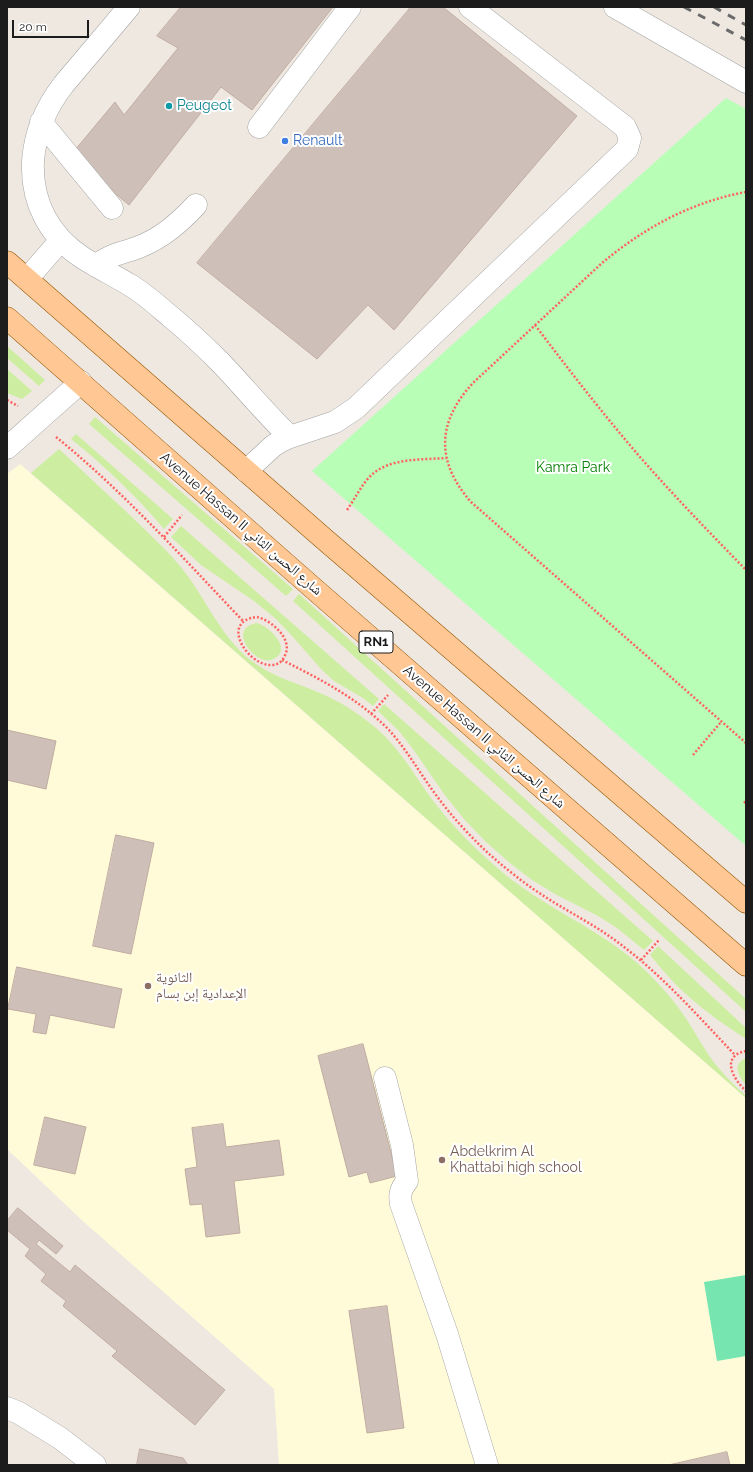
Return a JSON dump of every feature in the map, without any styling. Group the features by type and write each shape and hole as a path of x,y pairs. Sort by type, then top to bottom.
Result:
{"main road":[{"path":"7,262 246,471 746,902"},
{"name":"Avenue Hassan II شارع الحسن الثاني","path":"7,318 311,586 746,965"}],"street":[{"path":"129,7 55,96 41,122 36,137 33,169 37,201 51,228 61,240 72,250 96,266 132,286 192,335 290,437"},
{"path":"259,126 350,7"},
{"path":"246,471 273,446 290,437 330,424 346,416 356,408 624,153 630,144 630,138 626,128 470,7"},
{"path":"615,7 746,82"},
{"path":"41,122 112,208"},
{"path":"96,266 114,255 154,240 170,230 196,205"},
{"path":"27,279 61,240"},
{"path":"7,448 81,382"},
{"path":"385,1078 402,1144 407,1181 402,1188 400,1195 401,1204 447,1334 486,1465"},
{"path":"7,1408 19,1413 60,1438 95,1465"}],"path":[{"path":"746,192 712,200 688,208 642,232 621,247 462,394 447,424 445,441 446,458 451,474 460,489 471,502 746,743"},
{"path":"535,325 586,392 639,456 695,518 746,570"},
{"path":"7,400 37,421 107,480 164,537 244,622"},
{"path":"347,510 366,480 383,466 394,462 446,458"},
{"path":"164,537 182,515"},
{"path":"250,618 263,618 282,634 287,644 286,656 277,664 265,665 255,659 239,642 239,628 244,622 250,618"},
{"path":"282,660 351,698 371,714 389,730 405,750 435,794 454,817 489,853 517,877 546,898 609,935 641,960 665,982 736,1055"},
{"path":"371,714 388,695"},
{"path":"693,755 722,722"},
{"path":"641,960 659,940"},
{"path":"746,1051 736,1055 732,1060 731,1071 738,1083 746,1091"}],"shaded area":[{"name":"Abdelkrim Al Khattabi high school","path":"20,464 746,1098 746,1465 279,1465 274,1389 85,1223 7,1149 7,474"}],"green space":[{"name":"Kamra Park","path":"726,98 746,109 746,846 312,471"},
{"path":"7,346 45,380 39,386 7,358"},
{"path":"7,369 32,391 22,399 7,393"},
{"path":"95,417 293,589 286,596 89,424"},
{"path":"76,434 173,519 164,529 120,482 71,439"},
{"path":"59,449 133,518 175,560 189,578 220,626 238,649 249,659 268,672 336,701 366,720 398,751 441,811 462,835 486,858 531,894 611,943 647,972 678,1007 716,1065 746,1096 746,1098 31,473"},
{"path":"181,526 379,699 373,706 363,698 334,681 321,669 276,619 254,601 201,565 171,537"},
{"path":"299,594 746,999 746,1012 293,601"},
{"path":"257,623 263,625 274,634 281,646 281,651 278,656 271,660 265,660 258,657 251,652 246,645 244,632 248,626"},
{"path":"384,704 653,941 644,950 617,928 598,916 555,894 532,880 486,842 464,819 444,794 399,731 378,711"},
{"path":"658,946 746,1028 746,1039 702,1008 673,981 650,955"},
{"path":"746,1058 746,1085 739,1074 738,1067 739,1063"},
{"path":"746,1275 746,1356 717,1361 704,1282"}],"building":[{"name":"Peugeot","path":"181,7 333,7 252,110 221,87 129,205 70,156 115,102 124,115 178,48 157,36"},
{"path":"411,7 443,7 577,116 394,330 368,305 317,359 197,263"},
{"path":"7,730 56,741 46,789 7,780"},
{"path":"116,835 154,843 131,954 93,946"},
{"path":"17,967 122,989 114,1028 50,1015 46,1034 33,1032 36,1014 8,1009"},
{"path":"363,1044 397,1176 370,1183 367,1172 349,1177 318,1056"},
{"path":"45,1117 86,1127 75,1174 34,1165"},
{"path":"223,1124 226,1147 279,1140 284,1175 234,1181 240,1233 206,1237 202,1204 190,1205 185,1169 197,1167 192,1128"},
{"path":"18,1208 63,1246 56,1254 39,1240 36,1244 70,1272 75,1265 225,1390 195,1425 112,1356 117,1351 63,1306 66,1301 41,1281 46,1274 25,1256 30,1249 7,1230 7,1221"},
{"path":"387,1306 404,1428 367,1433 349,1311"},
{"path":"140,1449 183,1458 188,1465 137,1465"},
{"path":"727,1452 730,1465 669,1465"}],"railway":[{"path":"684,7 746,40"},
{"path":"714,7 746,25"}],"place":[{"name":"Peugeot","path":"169,106"},
{"name":"Renault","path":"285,141"},
{"name":"الثانوية الإعدادية إبن بسام","path":"148,986"},
{"name":"Abdelkrim Al Khattabi high school","path":"442,1160"}]}
